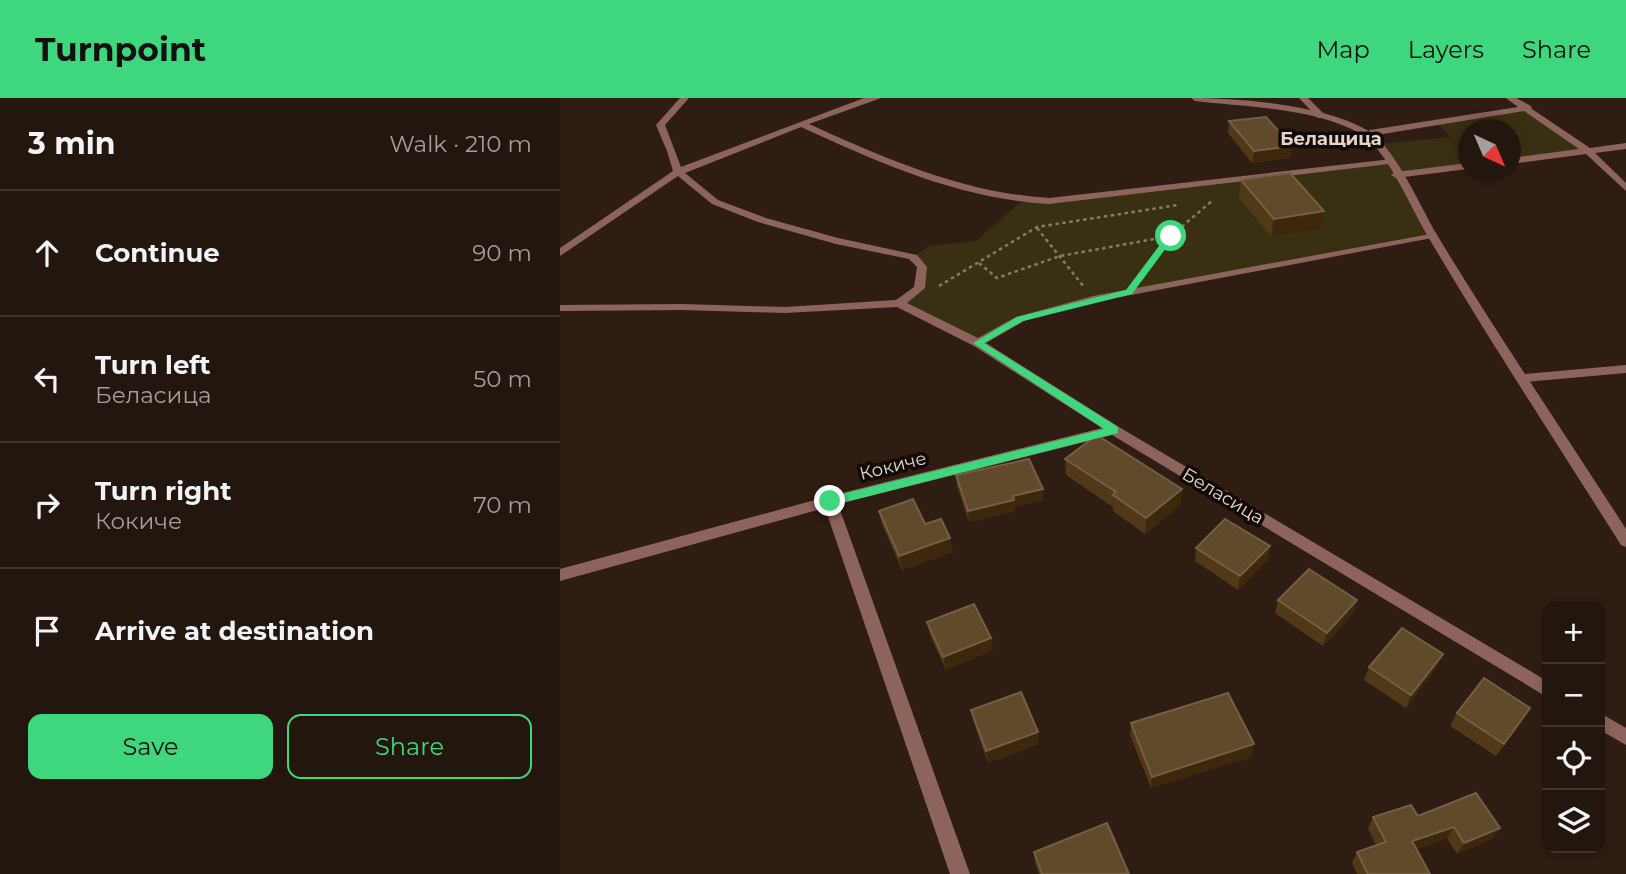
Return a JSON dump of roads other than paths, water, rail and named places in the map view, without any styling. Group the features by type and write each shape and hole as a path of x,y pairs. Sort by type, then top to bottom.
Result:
{"street":[{"path":"560,308 785,310 901,304 919,288 922,268 913,257 836,241 762,220 715,202 678,172 673,151 660,125 685,98"},
{"path":"560,253 678,172 860,101 877,98"},
{"path":"1195,98 1321,116 1354,125 1370,133 1380,144 1432,235 1626,541"},
{"path":"1303,98 1321,116"},
{"path":"1510,98 1588,151 1626,188"},
{"path":"1370,133 1528,108"},
{"path":"801,124 875,158 1021,202 1390,161"},
{"path":"1521,160 1626,146"},
{"path":"1396,175 1458,167"},
{"path":"978,343 1020,319 1093,299 1432,235"},
{"name":"Беласица","path":"901,304 978,343 1114,430 1542,687"},
{"path":"1525,378 1626,369"},
{"name":"Кокиче","path":"560,575 830,501 1114,430"},
{"path":"830,501 960,874"},
{"path":"1605,724 1626,737"}],"district":[{"name":"Белащица","path":"1331,139"}]}
